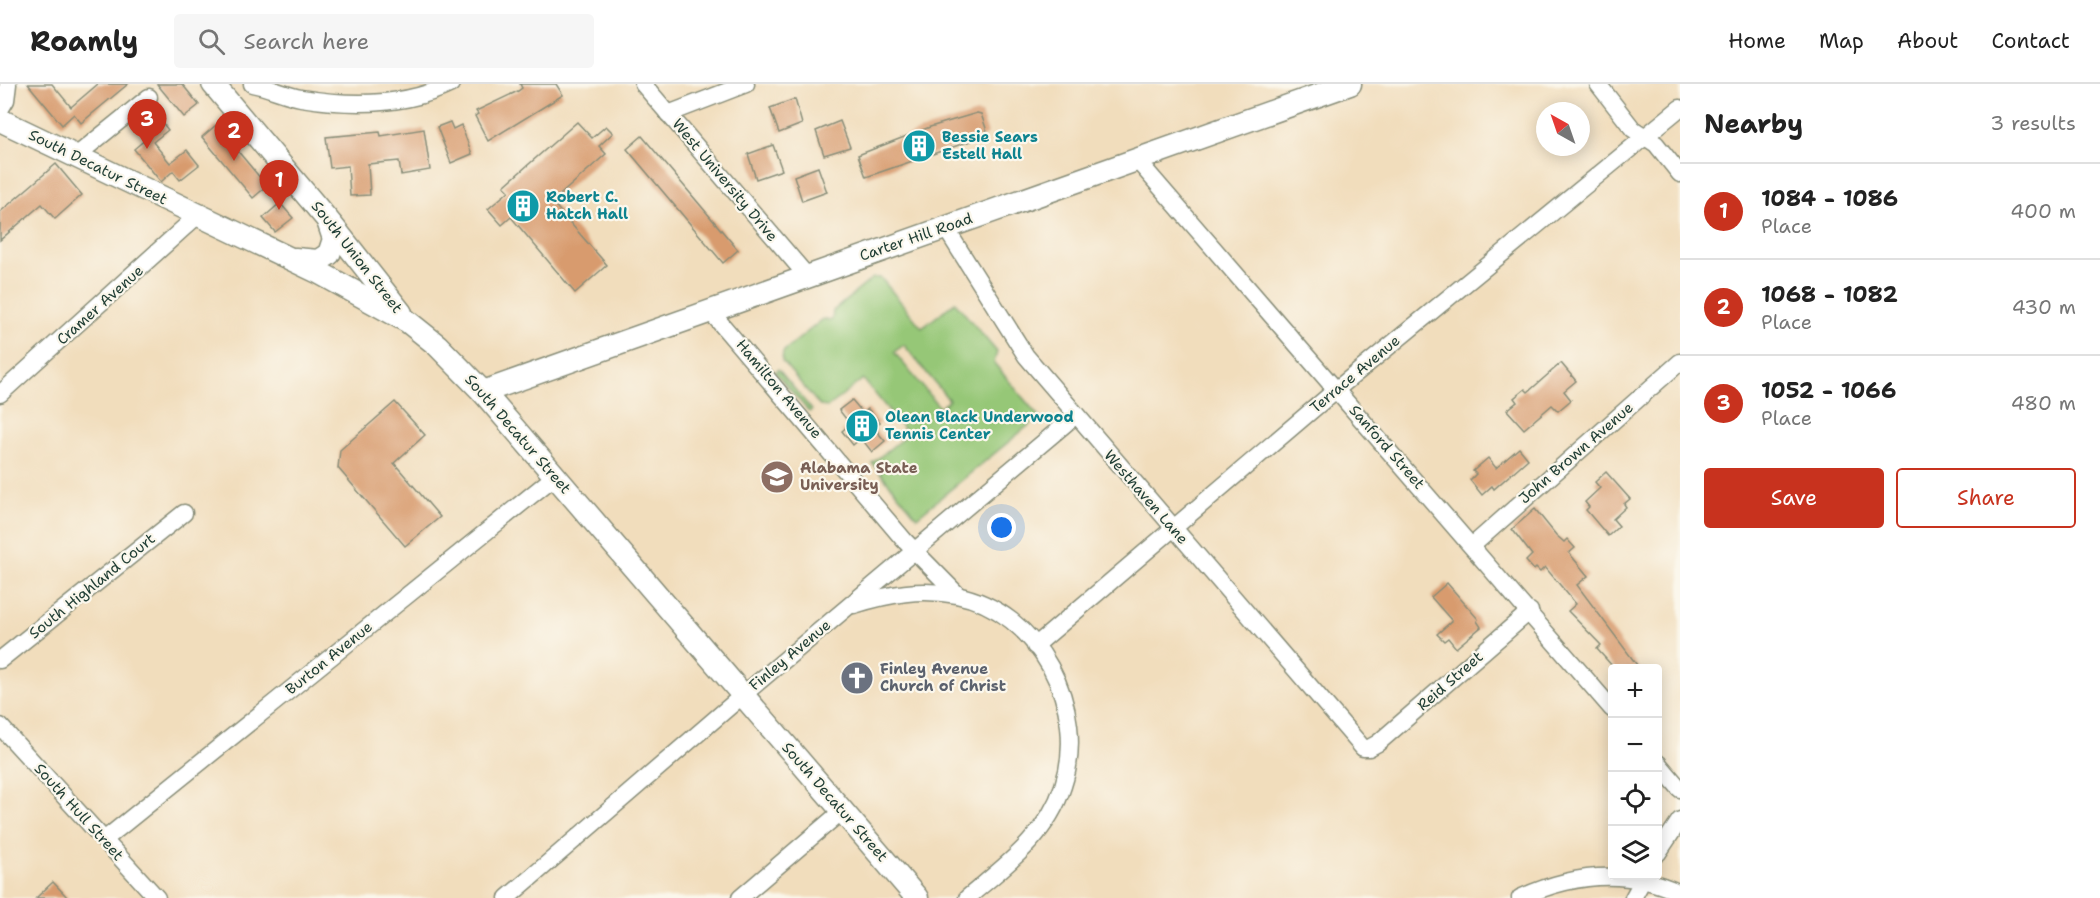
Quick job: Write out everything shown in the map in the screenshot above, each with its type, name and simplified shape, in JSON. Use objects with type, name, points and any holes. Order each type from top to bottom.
[{"type":"main road","name":"South Union Street","points":[[213,84],[327,219],[407,321]]},
{"type":"main road","name":"Carter Hill Road","points":[[483,392],[1350,84]]},
{"type":"main road","name":"South Decatur Street","points":[[0,120],[288,258],[407,321],[437,345],[483,392],[917,898]]},
{"type":"main road","points":[[288,258],[318,261],[329,254],[334,239],[327,219]]},
{"type":"street","points":[[0,110],[6,100],[8,84]]},
{"type":"street","points":[[252,84],[301,98],[361,103],[412,98],[451,84]]},
{"type":"street","name":"West University Drive","points":[[643,84],[807,276]]},
{"type":"street","points":[[668,114],[746,84]]},
{"type":"street","points":[[1598,84],[1633,129],[1656,144],[1680,174]]},
{"type":"street","points":[[76,156],[150,97]]},
{"type":"street","name":"Terrace Avenue","points":[[1035,646],[1337,388],[1680,108]]},
{"type":"street","name":"Sanford Street","points":[[1137,160],[1473,545],[1608,704]]},
{"type":"street","name":"Cramer Avenue","points":[[0,394],[198,215]]},
{"type":"street","name":"Westhaven Lane","points":[[945,227],[1026,356],[1358,743],[1369,748]]},
{"type":"street","name":"Hamilton Avenue","points":[[711,312],[915,550],[958,595]]},
{"type":"street","name":"John Brown Avenue","points":[[1473,545],[1680,362]]},
{"type":"street","name":"Finley Avenue","points":[[507,898],[743,695],[1076,415]]},
{"type":"street","name":"Burton Avenue","points":[[104,840],[554,477]]},
{"type":"street","name":"South Highland Court","points":[[0,660],[184,513]]},
{"type":"street","points":[[848,607],[890,594],[915,591],[958,595],[979,602],[1022,629],[1057,678],[1067,709],[1070,750],[1063,787],[1049,818],[1033,840],[967,898]]},
{"type":"street","name":"Reid Street","points":[[1369,748],[1530,611]]},
{"type":"street","name":"South Hull Street","points":[[0,726],[157,898]]},
{"type":"street","points":[[1662,768],[1680,789]]},
{"type":"street","points":[[740,898],[842,811]]},
{"type":"street","points":[[1662,847],[1680,820]]},
{"type":"street","points":[[1520,898],[1554,884],[1584,877],[1608,876]]},
{"type":"street","points":[[1634,898],[1643,880]]},
{"type":"street","points":[[1649,880],[1680,893]]},
{"type":"green space","points":[[873,278],[881,278],[922,328],[955,302],[997,352],[994,363],[1039,417],[917,517],[872,463],[908,434],[863,379],[828,407],[820,406],[782,361],[783,352],[823,319],[832,320],[833,311]],"holes":[[[904,345],[949,400],[940,408],[894,352]]]},
{"type":"green space","points":[[778,369],[812,410],[809,412],[775,372]]},
{"type":"building","points":[[28,84],[52,84],[71,107],[98,84],[128,84],[81,123],[74,114],[62,125]]},
{"type":"building","points":[[157,84],[182,84],[199,105],[184,117]]},
{"type":"building","points":[[520,84],[556,84],[563,95],[488,141],[475,116],[478,114],[476,111],[518,91],[522,88]]},
{"type":"building","points":[[795,99],[802,124],[779,133],[770,108]]},
{"type":"building","name":"Bessie Sears Estell Hall","points":[[977,113],[981,114],[988,134],[985,136],[866,177],[858,155],[930,127]]},
{"type":"building","points":[[157,116],[168,130],[153,142],[170,163],[187,150],[199,165],[180,180],[173,171],[161,182],[134,149],[147,138],[140,130]]},
{"type":"building","points":[[840,121],[850,147],[824,155],[816,131]]},
{"type":"building","points":[[450,122],[453,129],[461,125],[472,154],[451,163],[437,127]]},
{"type":"building","name":"Robert C. Hatch Hall","points":[[577,122],[592,138],[606,126],[613,133],[599,146],[606,154],[552,202],[607,265],[575,293],[511,217],[502,225],[488,209],[509,191],[504,186]]},
{"type":"building","points":[[216,125],[267,186],[253,198],[202,137]]},
{"type":"building","points":[[424,129],[430,170],[401,175],[399,161],[368,164],[370,195],[350,196],[348,166],[330,168],[326,137],[380,132],[381,136]]},
{"type":"building","points":[[642,136],[738,250],[723,263],[627,149]]},
{"type":"building","points":[[773,145],[782,170],[756,179],[748,154]]},
{"type":"building","points":[[56,164],[82,195],[55,219],[42,204],[0,240],[0,212]]},
{"type":"building","points":[[818,167],[827,192],[802,201],[794,176]]},
{"type":"building","points":[[280,203],[293,218],[275,232],[263,218]]},
{"type":"building","points":[[1561,363],[1576,381],[1564,391],[1571,400],[1558,411],[1552,405],[1524,429],[1507,410],[1517,402],[1514,398],[1525,389],[1528,392]]},
{"type":"building","name":"Olean Black Underwood Tennis Center","points":[[852,400],[863,413],[868,409],[880,423],[874,428],[885,441],[872,452],[861,438],[853,445],[842,431],[850,424],[839,410]]},
{"type":"building","points":[[395,402],[425,435],[394,463],[440,517],[405,546],[338,468],[340,450]]},
{"type":"building","points":[[1519,448],[1528,459],[1494,489],[1492,486],[1482,495],[1470,480],[1476,474],[1473,471],[1488,458],[1496,468]]},
{"type":"building","points":[[1606,472],[1630,499],[1624,504],[1626,507],[1613,519],[1619,526],[1608,536],[1586,510],[1589,507],[1585,502],[1600,488],[1595,482]]},
{"type":"building","points":[[1535,509],[1556,535],[1564,542],[1567,539],[1575,548],[1569,553],[1588,576],[1577,585],[1636,664],[1610,664],[1597,649],[1601,645],[1568,611],[1576,604],[1545,567],[1540,572],[1536,568],[1534,570],[1526,561],[1532,555],[1512,529]]},
{"type":"building","points":[[1447,583],[1478,619],[1481,627],[1456,648],[1448,638],[1444,641],[1437,634],[1452,621],[1431,597]]},
{"type":"building","points":[[53,882],[68,898],[36,898]]},
{"type":"place","name":"Bessie Sears Estell Hall","points":[[919,146]]},
{"type":"place","name":"1052 - 1066","points":[[147,149]]},
{"type":"place","name":"1068 - 1082","points":[[234,161]]},
{"type":"place","name":"Robert C. Hatch Hall","points":[[523,206]]},
{"type":"place","name":"1084 - 1086","points":[[279,210]]},
{"type":"place","name":"Olean Black Underwood Tennis Center","points":[[862,426]]},
{"type":"place","name":"Alabama State University","points":[[777,477]]},
{"type":"place","name":"Finley Avenue Church of Christ","points":[[857,678]]}]
